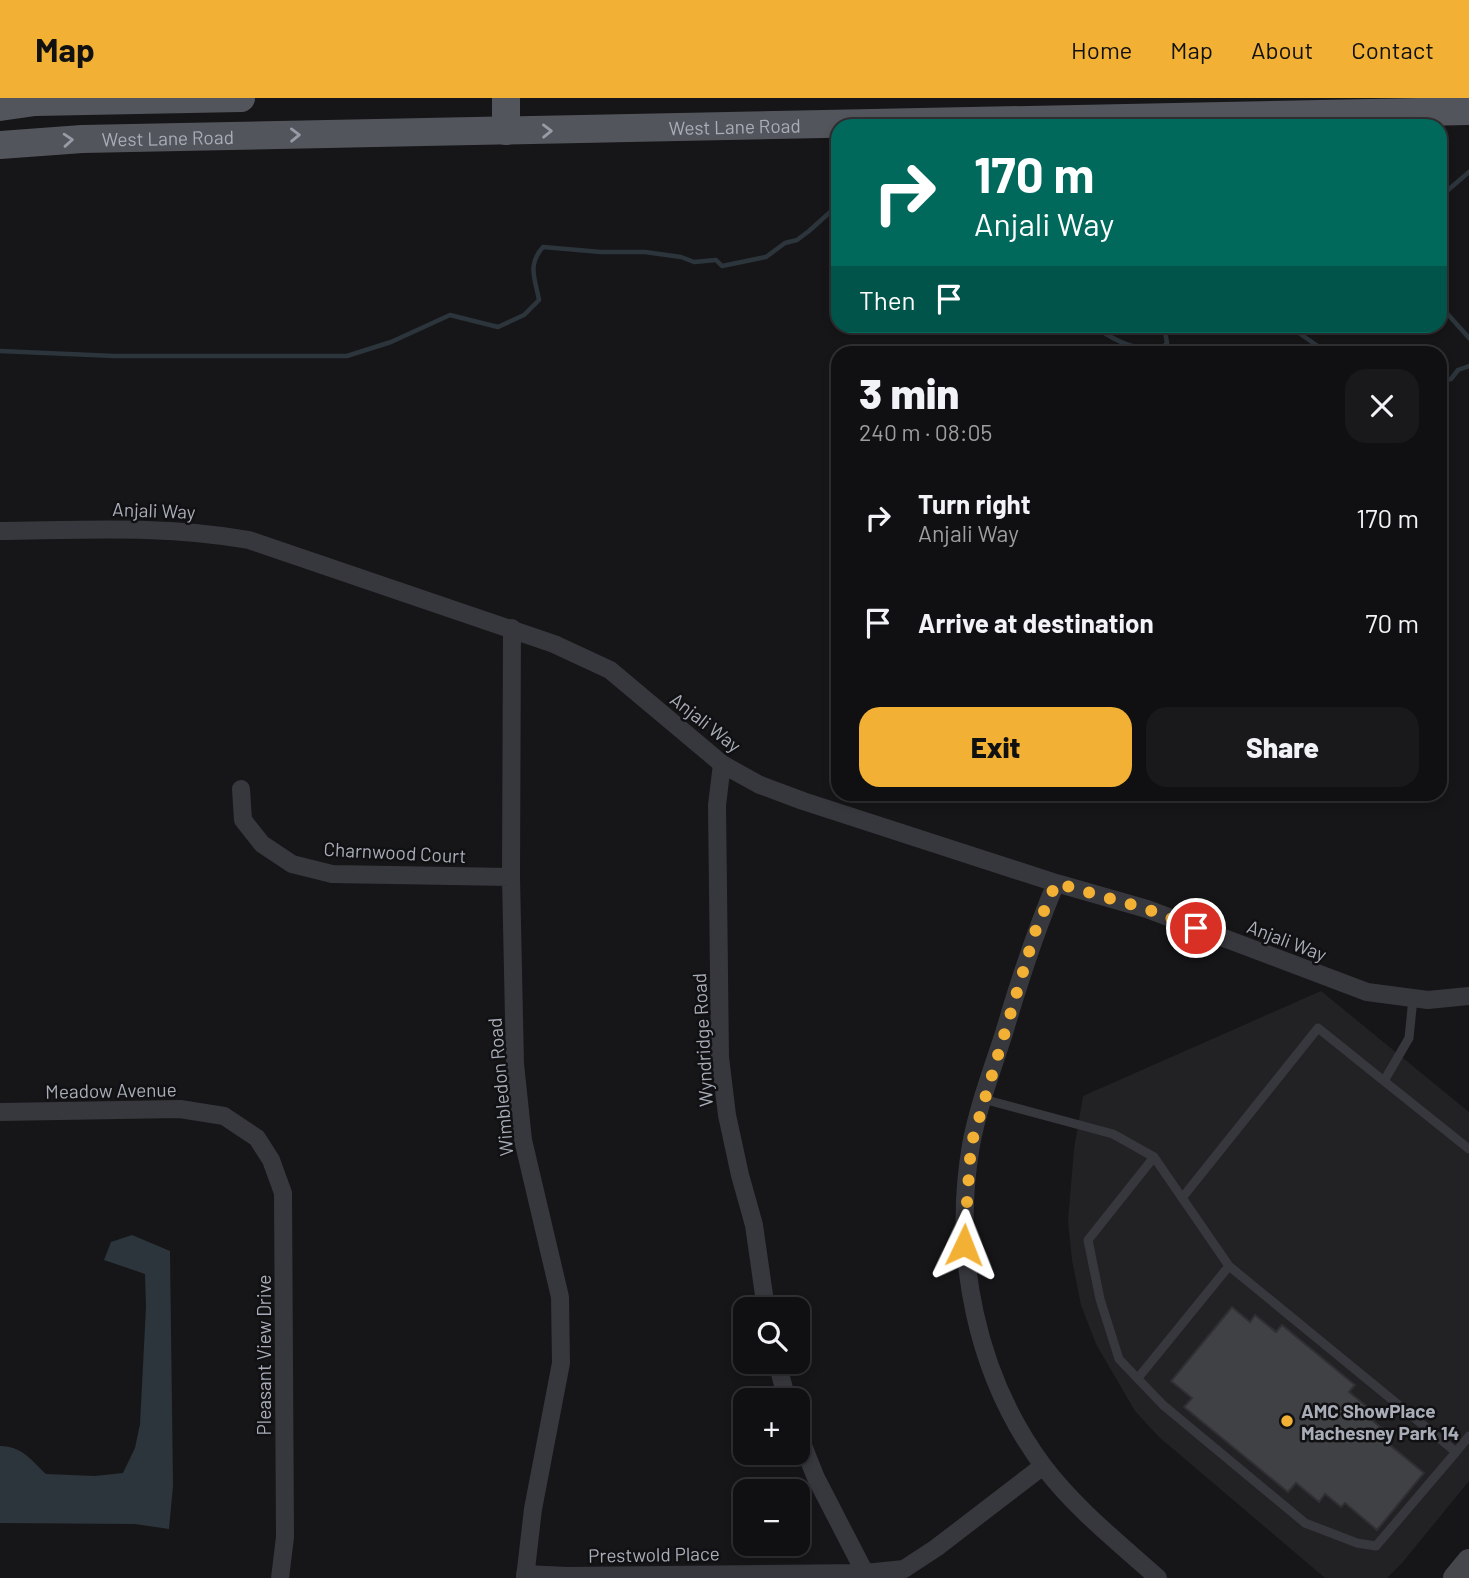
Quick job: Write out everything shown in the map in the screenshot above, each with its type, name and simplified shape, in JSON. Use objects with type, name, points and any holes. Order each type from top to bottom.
[{"type":"main road","name":"West Lane Road","points":[[0,107],[35,102],[241,98]]},
{"type":"main road","points":[[506,98],[506,131]]},
{"type":"main road","name":"West Lane Road","points":[[866,119],[1227,107],[1469,111]]},
{"type":"main road","name":"West Lane Road","points":[[0,145],[82,139],[506,131],[831,120]]},
{"type":"main road","points":[[1455,1578],[1469,1561]]},
{"type":"street","name":"Anjali Way","points":[[0,531],[150,528],[249,540],[512,628],[610,670],[722,764],[760,785],[803,802],[1056,883],[1147,909],[1367,992],[1428,1000],[1469,996]]},
{"type":"street","name":"Wimbledon Road","points":[[512,628],[511,877],[515,1064],[523,1140],[560,1297],[561,1363],[533,1509],[525,1576]]},
{"type":"street","name":"Wyndridge Road","points":[[722,764],[717,805],[720,1057],[727,1115],[754,1225],[764,1297]]},
{"type":"street","name":"Charnwood Court","points":[[241,789],[243,820],[262,844],[292,864],[332,874],[511,877]]},
{"type":"street","points":[[1056,883],[1035,932],[971,1145],[964,1245],[970,1288],[978,1331],[1016,1423],[1044,1466],[1069,1497],[1158,1578]]},
{"type":"street","name":"Meadow Avenue","points":[[0,1112],[180,1109],[224,1116],[257,1138]]},
{"type":"street","name":"Pleasant View Drive","points":[[257,1138],[271,1160],[283,1193],[285,1537],[280,1578]]},
{"type":"street","points":[[810,1463],[865,1573]]},
{"type":"street","name":"Prestwold Place","points":[[525,1576],[865,1573],[904,1569],[1044,1466]]},
{"type":"lane","points":[[1384,1081],[1409,1038],[1413,998]]},
{"type":"lane","points":[[1182,1198],[1318,1028],[1469,1149]]},
{"type":"lane","points":[[983,1099],[1113,1134],[1154,1157],[1229,1266],[1456,1452]]},
{"type":"lane","points":[[1154,1157],[1088,1240],[1100,1299],[1119,1359],[1163,1405],[1305,1523],[1357,1543],[1376,1546],[1469,1436]]},
{"type":"lane","points":[[1138,1378],[1229,1266]]},
{"type":"shaded area","points":[[1321,991],[1469,1112],[1469,1481],[1387,1578],[1325,1578],[1159,1437],[1135,1411],[1096,1344],[1081,1305],[1072,1260],[1068,1221],[1074,1149],[1083,1096]]},
{"type":"shaded area","points":[[132,1235],[170,1251],[173,1486],[169,1529],[135,1524],[0,1523],[0,1446],[20,1451],[46,1474],[95,1476],[123,1473],[135,1448],[140,1424],[145,1274],[104,1260],[111,1242]]},
{"type":"building","name":"AMC ShowPlace Machesney Park 14","points":[[1232,1307],[1250,1322],[1255,1315],[1276,1332],[1282,1325],[1355,1385],[1349,1392],[1366,1406],[1362,1412],[1384,1430],[1379,1436],[1424,1473],[1377,1530],[1345,1503],[1341,1507],[1325,1494],[1319,1502],[1296,1483],[1288,1492],[1184,1407],[1192,1398],[1171,1381]]},
{"type":"waterway","points":[[1447,191],[1469,172]]},
{"type":"waterway","points":[[0,351],[114,356],[347,356],[391,342],[450,315],[498,327],[524,315],[539,300],[534,266],[543,247],[601,252],[645,252],[681,257],[694,262],[716,260],[722,266],[766,257],[785,243],[797,240],[831,211]]},
{"type":"waterway","points":[[1447,313],[1469,338]]},
{"type":"waterway","points":[[1105,333],[1135,346]]},
{"type":"waterway","points":[[1164,346],[1167,343],[1165,333]]},
{"type":"waterway","points":[[1299,333],[1318,346]]},
{"type":"waterway","points":[[1447,379],[1451,379],[1458,370],[1469,366]]},
{"type":"place","name":"AMC ShowPlace Machesney Park 14","points":[[1287,1421]]},
{"type":"route","points":[[964,1245],[971,1145],[1035,932],[1056,883],[1147,909],[1196,928]]}]
